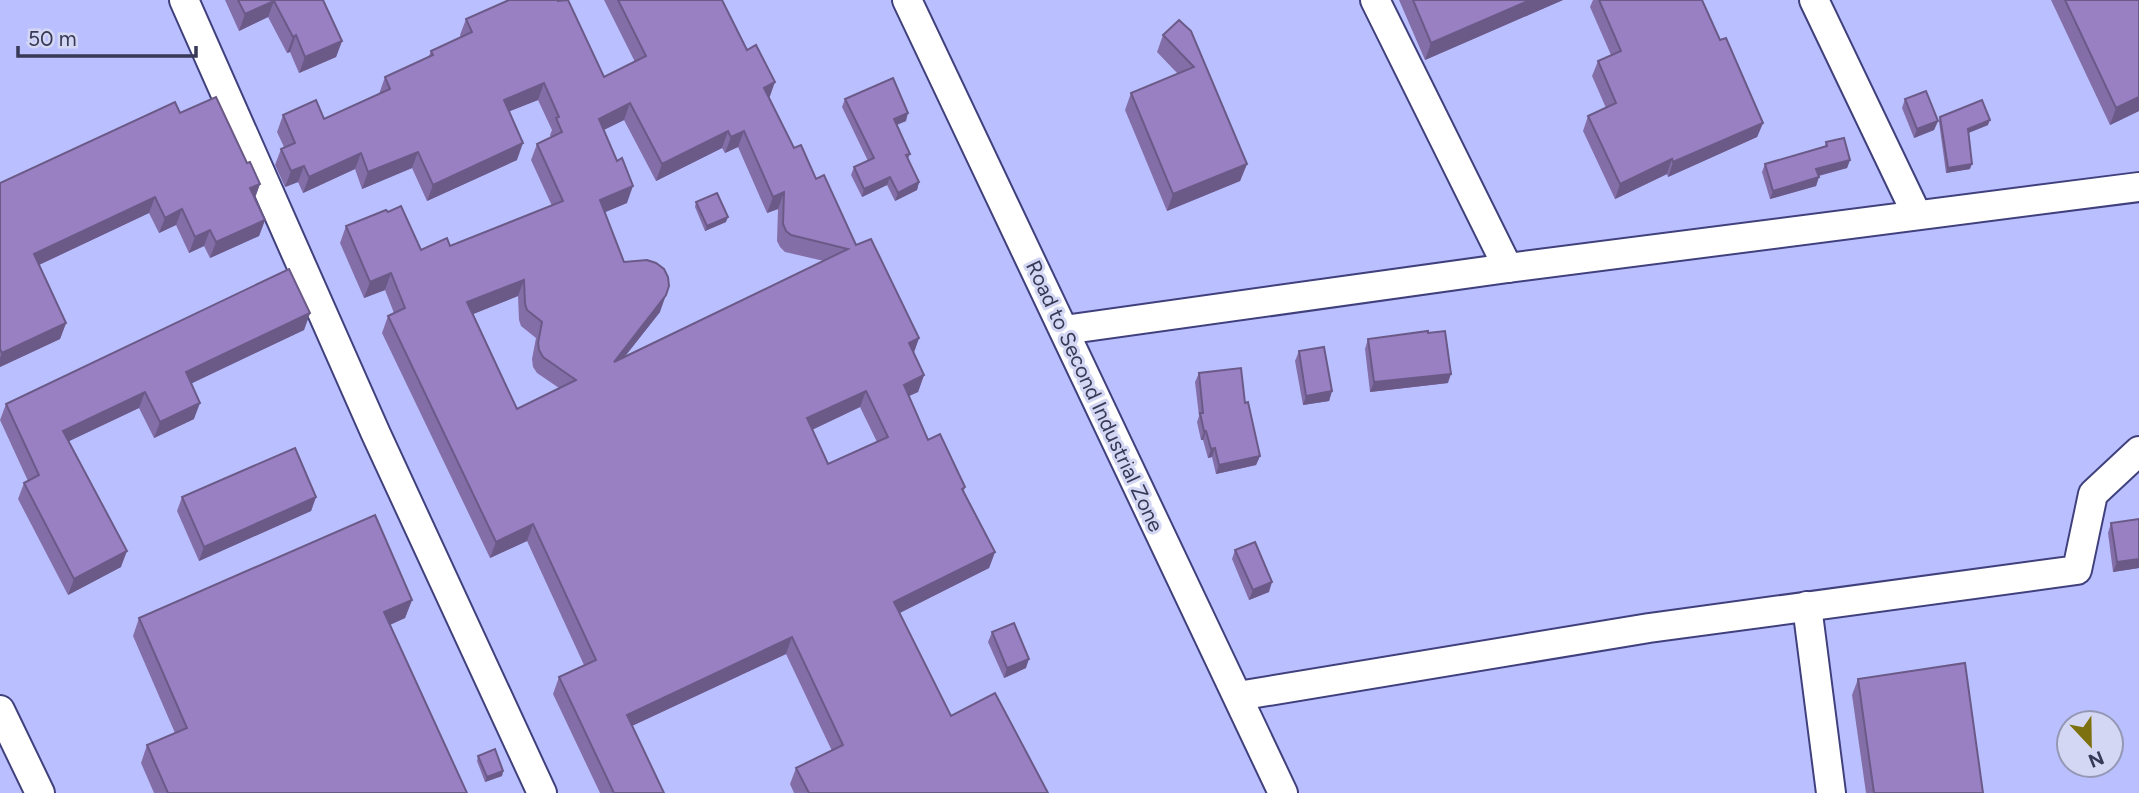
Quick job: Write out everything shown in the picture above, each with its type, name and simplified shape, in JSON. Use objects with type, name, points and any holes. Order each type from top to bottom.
[{"type":"street","points":[[184,0],[376,434],[542,793]]},
{"type":"street","name":"Road to Second Industrial Zone","points":[[906,0],[1283,793]]},
{"type":"street","points":[[1374,0],[1508,268]]},
{"type":"street","points":[[1814,0],[1917,215]]},
{"type":"street","points":[[1063,330],[1508,268],[2139,187]]},
{"type":"street","points":[[1238,696],[1649,628],[2077,570],[2093,494],[2139,451]]},
{"type":"street","points":[[1807,606],[1831,793]]},
{"type":"street","points":[[0,710],[40,793]]},
{"type":"shaded area","points":[[0,0],[2139,0],[2139,793],[0,793]]},
{"type":"building","points":[[238,0],[323,0],[342,41],[305,57],[296,35],[293,37],[274,1],[245,14]]},
{"type":"building","points":[[509,0],[568,0],[604,77],[646,56],[618,0],[722,0],[747,50],[756,45],[775,82],[764,88],[794,148],[801,145],[816,179],[824,175],[856,245],[871,239],[919,338],[909,343],[924,375],[904,385],[928,440],[940,434],[965,487],[962,489],[995,552],[894,602],[951,716],[995,693],[1048,793],[809,793],[796,768],[843,745],[792,637],[627,715],[664,793],[614,793],[559,677],[596,660],[533,524],[496,542],[388,316],[405,308],[391,273],[370,282],[346,226],[401,206],[421,250],[447,238],[450,246],[563,201],[537,144],[562,132],[556,118],[559,117],[544,83],[504,100],[523,143],[433,185],[418,152],[368,172],[361,153],[309,177],[304,166],[291,171],[281,149],[295,143],[283,115],[316,100],[324,119],[390,89],[385,77],[433,55],[431,51],[472,32],[466,19]],"holes":[[[630,103],[662,164],[728,131],[731,137],[744,131],[773,197],[784,192],[783,224],[786,231],[791,235],[848,249],[614,362],[666,295],[669,286],[664,269],[656,263],[647,260],[624,262],[600,200],[633,186],[622,158],[617,161],[599,119]],[[524,280],[527,310],[542,322],[539,350],[543,357],[576,380],[517,409],[467,302]],[[866,391],[888,437],[828,464],[807,418]]]},
{"type":"building","points":[[1413,0],[1530,0],[1431,43]]},
{"type":"building","points":[[1599,0],[1702,0],[1720,40],[1726,38],[1763,123],[1673,162],[1672,159],[1620,184],[1588,116],[1616,103],[1598,61],[1621,51]]},
{"type":"building","points":[[2065,0],[2139,0],[2139,97],[2116,108]]},
{"type":"building","points":[[1179,20],[1191,31],[1247,164],[1173,194],[1131,93],[1194,67],[1163,35]]},
{"type":"building","points":[[893,78],[908,113],[894,119],[910,154],[906,155],[919,182],[898,193],[890,177],[864,189],[854,167],[874,158],[845,99]]},
{"type":"building","points":[[1926,91],[1938,121],[1917,129],[1905,99]]},
{"type":"building","points":[[216,97],[247,163],[250,162],[260,184],[250,188],[265,220],[216,242],[210,230],[195,237],[182,209],[165,218],[155,197],[34,254],[66,323],[2,353],[0,183],[175,102],[180,113]]},
{"type":"building","points":[[1982,100],[1990,120],[1968,129],[1972,164],[1948,168],[1940,117]]},
{"type":"building","points":[[1844,138],[1850,160],[1816,169],[1819,177],[1773,191],[1765,164],[1827,146],[1826,142]]},
{"type":"building","points":[[717,193],[728,217],[707,226],[696,202]]},
{"type":"building","points":[[289,269],[310,313],[186,372],[200,403],[160,422],[145,392],[63,431],[127,551],[74,579],[24,483],[39,475],[6,404]]},
{"type":"building","points":[[1445,331],[1451,374],[1374,382],[1368,339]]},
{"type":"building","points":[[1324,347],[1332,391],[1306,396],[1299,351]]},
{"type":"building","points":[[1241,368],[1245,403],[1248,402],[1260,456],[1219,465],[1215,448],[1211,449],[1204,431],[1200,413],[1203,413],[1199,373]]},
{"type":"building","points":[[295,448],[316,497],[204,547],[182,497]]},
{"type":"building","points":[[375,515],[412,600],[384,612],[467,793],[168,793],[147,745],[187,728],[139,618]]},
{"type":"building","points":[[2139,519],[2139,559],[2117,562],[2111,523]]},
{"type":"building","points":[[1255,542],[1272,582],[1253,590],[1235,550]]},
{"type":"building","points":[[1014,623],[1029,659],[1007,668],[992,632]]},
{"type":"building","points":[[1965,663],[1983,793],[1874,793],[1858,679]]},
{"type":"building","points":[[495,749],[503,771],[487,777],[478,756]]}]
